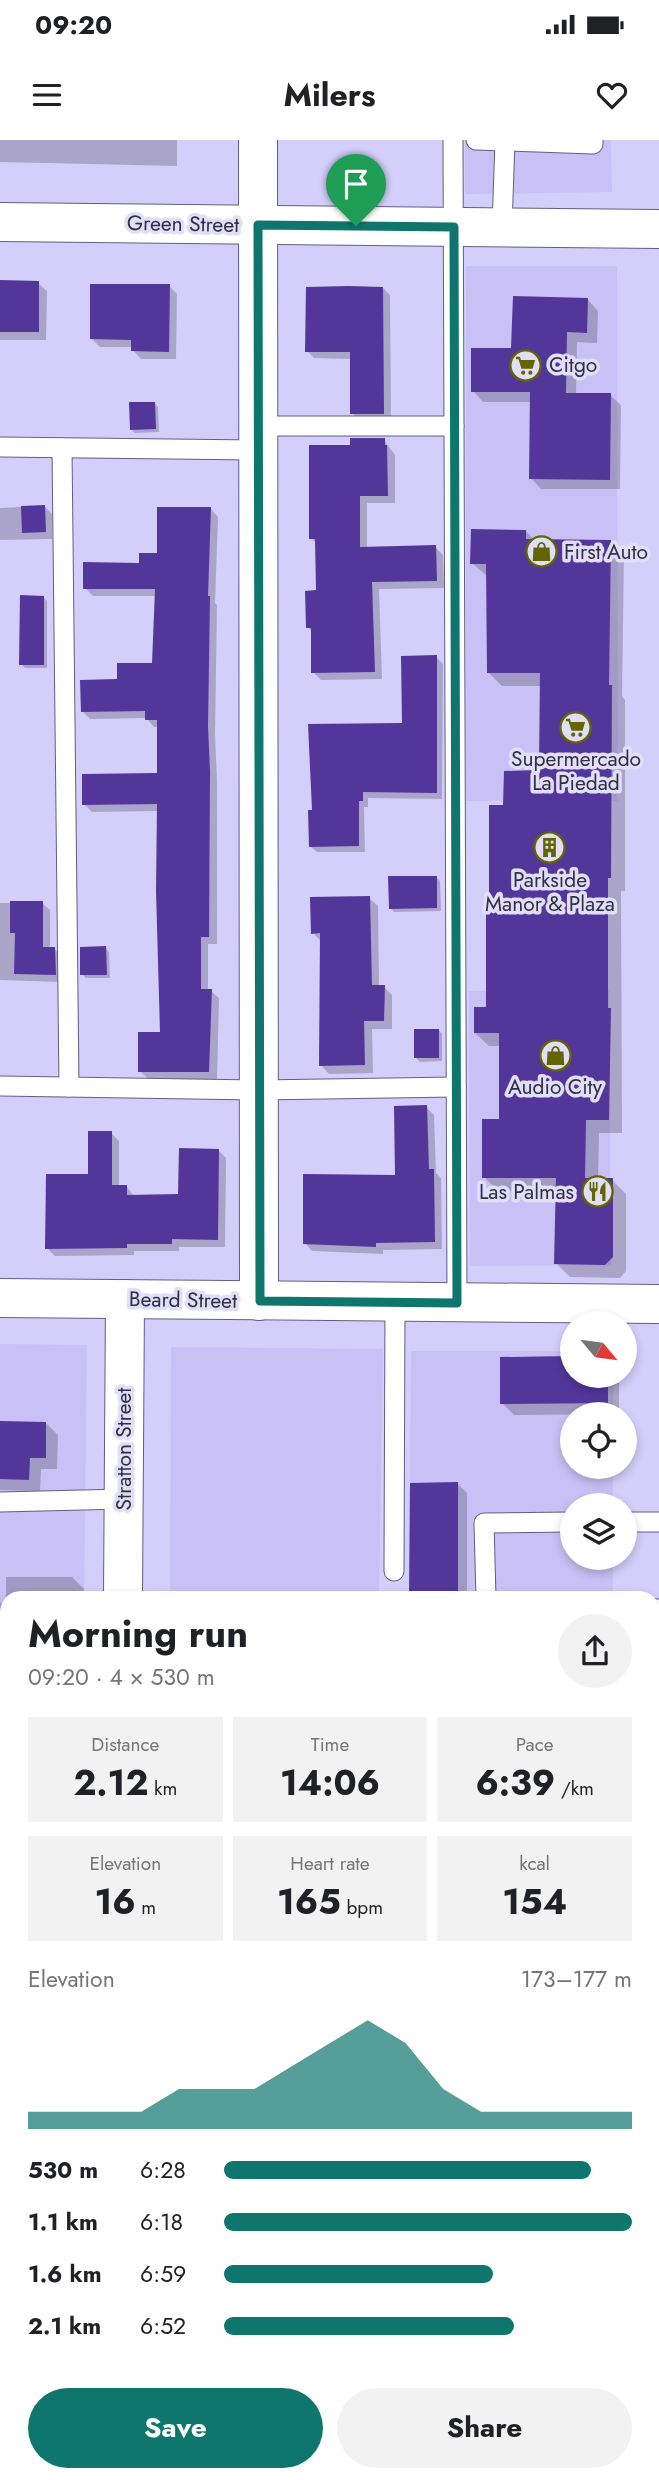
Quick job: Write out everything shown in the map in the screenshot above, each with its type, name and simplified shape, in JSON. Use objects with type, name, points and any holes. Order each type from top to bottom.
[{"type":"street","points":[[258,140],[260,1301]]},
{"type":"street","name":"Green Street","points":[[0,222],[659,229]]},
{"type":"street","name":"Beard Street","points":[[0,1298],[659,1304]]},
{"type":"street","name":"Stratton Street","points":[[124,1591],[125,1299]]},
{"type":"lane","points":[[453,140],[457,1303]]},
{"type":"lane","points":[[476,140],[593,144],[593,140]]},
{"type":"lane","points":[[502,227],[505,141]]},
{"type":"lane","points":[[0,447],[62,448],[454,426]]},
{"type":"lane","points":[[62,448],[69,1087]]},
{"type":"lane","points":[[0,1086],[259,1090],[456,1087]]},
{"type":"lane","points":[[394,1571],[395,1303]]},
{"type":"lane","points":[[0,1502],[124,1499]]},
{"type":"lane","points":[[486,1591],[484,1523],[560,1522]]},
{"type":"lane","points":[[637,1522],[659,1522]]},
{"type":"shaded area","points":[[465,140],[611,140],[612,192],[465,194]]},
{"type":"shaded area","points":[[466,266],[617,266],[618,801],[466,801]]},
{"type":"shaded area","points":[[609,990],[611,1265],[470,1266],[469,991]]},
{"type":"shaded area","points":[[0,1344],[87,1345],[84,1591],[0,1591]]},
{"type":"shaded area","points":[[171,1347],[383,1349],[379,1591],[170,1591]]},
{"type":"shaded area","points":[[411,1351],[560,1351],[560,1388],[614,1388],[613,1402],[560,1402],[560,1479],[613,1479],[613,1493],[560,1493],[560,1570],[613,1570],[613,1591],[409,1591]]},
{"type":"building","points":[[0,280],[39,281],[39,332],[0,332]]},
{"type":"building","points":[[90,284],[170,284],[169,352],[131,351],[131,340],[90,339]]},
{"type":"building","points":[[306,287],[383,287],[384,414],[350,414],[350,352],[305,352]]},
{"type":"building","points":[[513,296],[588,298],[587,333],[567,332],[566,393],[611,393],[610,480],[529,479],[530,392],[471,392],[471,348],[511,348]]},
{"type":"building","points":[[129,402],[155,402],[156,429],[130,430]]},
{"type":"building","points":[[350,438],[385,438],[387,445],[388,496],[360,496],[360,547],[436,545],[437,581],[372,582],[375,672],[311,673],[311,628],[306,628],[305,591],[316,590],[315,539],[309,539],[309,445],[350,445]]},
{"type":"building","points":[[45,505],[46,532],[22,533],[21,506]]},
{"type":"building","points":[[157,507],[211,507],[208,596],[209,937],[201,937],[201,989],[212,989],[209,1072],[138,1072],[138,1032],[160,1032],[156,891],[157,804],[82,805],[82,774],[157,773],[157,720],[145,720],[145,711],[81,712],[80,680],[117,679],[117,663],[152,663],[155,589],[83,589],[83,562],[139,563],[139,553],[157,553]]},
{"type":"building","points":[[471,529],[526,530],[526,539],[611,540],[609,1120],[586,1120],[585,1178],[613,1178],[613,1257],[605,1265],[554,1264],[556,1178],[482,1178],[482,1119],[499,1119],[499,1033],[474,1033],[474,1007],[486,1007],[489,805],[503,805],[504,771],[539,770],[540,673],[487,673],[486,564],[470,564]]},
{"type":"building","points":[[20,595],[44,596],[44,665],[19,665]]},
{"type":"building","points":[[437,655],[437,793],[363,792],[363,801],[359,801],[359,846],[309,847],[308,810],[312,810],[308,724],[402,723],[401,656]]},
{"type":"building","points":[[388,876],[437,876],[437,908],[389,909]]},
{"type":"building","points":[[370,896],[372,985],[385,985],[384,1021],[364,1021],[365,1065],[319,1066],[320,933],[311,934],[310,897]]},
{"type":"building","points":[[10,901],[43,901],[43,947],[55,947],[56,975],[14,974],[15,933],[10,933]]},
{"type":"building","points":[[106,946],[107,975],[80,975],[80,947]]},
{"type":"building","points":[[414,1029],[439,1029],[439,1058],[414,1058]]},
{"type":"building","points":[[427,1105],[429,1169],[434,1169],[435,1242],[376,1243],[376,1247],[303,1244],[303,1174],[395,1175],[394,1106]]},
{"type":"building","points":[[88,1131],[112,1131],[112,1185],[127,1185],[127,1195],[178,1194],[179,1148],[219,1149],[218,1240],[172,1239],[172,1244],[127,1244],[127,1248],[45,1249],[46,1174],[88,1174]]},
{"type":"building","points":[[560,1356],[560,1388],[608,1388],[608,1402],[500,1404],[500,1357]]},
{"type":"building","points":[[0,1421],[46,1422],[46,1458],[30,1458],[29,1480],[0,1479]]},
{"type":"building","points":[[458,1482],[458,1591],[409,1591],[410,1483]]},
{"type":"place","name":"Citgo","points":[[526,365]]},
{"type":"place","name":"First Auto","points":[[541,552]]},
{"type":"place","name":"Supermercado La Piedad","points":[[576,727]]},
{"type":"place","name":"Parkside Manor & Plaza","points":[[550,848]]},
{"type":"place","name":"Audio City","points":[[555,1055]]},
{"type":"place","name":"Las Palmas","points":[[597,1192]]},
{"type":"route","points":[[258,225],[356,226],[454,227],[457,1303],[260,1301],[258,225]]}]
